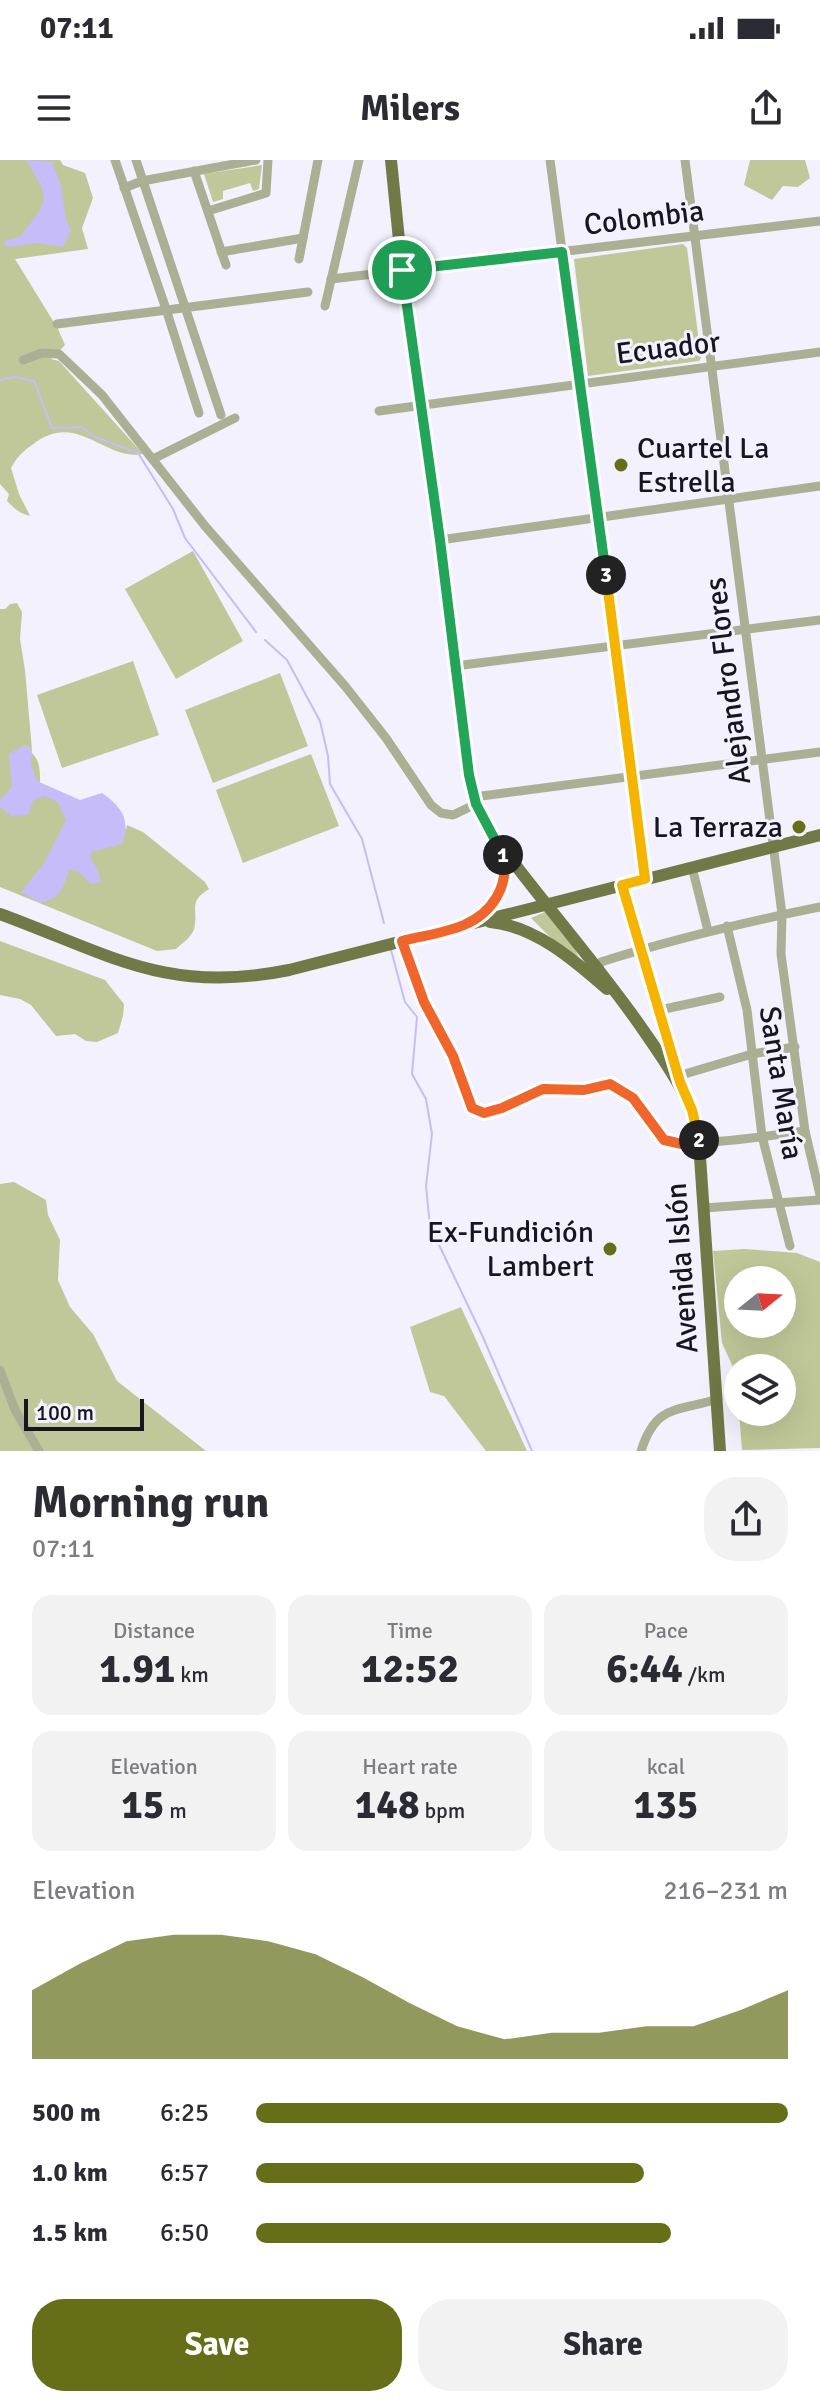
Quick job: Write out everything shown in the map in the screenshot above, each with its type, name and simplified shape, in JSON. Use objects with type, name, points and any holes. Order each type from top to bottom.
[{"type":"main road","name":"Avenida Islón","points":[[391,160],[402,270],[469,775],[476,802],[498,842],[552,902]]},
{"type":"main road","name":"Avenida Islón","points":[[476,802],[600,966],[679,1079],[692,1110],[699,1142],[720,1451]]},
{"type":"main road","points":[[0,914],[120,962],[172,975],[206,978],[272,973],[820,835]]},
{"type":"main road","points":[[467,924],[492,904],[503,886],[506,868],[498,842]]},
{"type":"main road","points":[[467,924],[501,923],[534,934],[626,1006]]},
{"type":"street","points":[[115,160],[199,413]]},
{"type":"street","points":[[136,160],[221,415]]},
{"type":"street","points":[[124,188],[142,181],[256,160]]},
{"type":"street","points":[[208,211],[266,193],[268,160]]},
{"type":"street","points":[[299,259],[318,160]]},
{"type":"street","points":[[325,306],[359,160]]},
{"type":"street","points":[[550,160],[645,879]]},
{"type":"street","name":"Alejandro Flores","points":[[685,160],[782,914],[781,954],[805,1131],[820,1197]]},
{"type":"street","points":[[194,171],[226,265]]},
{"type":"street","name":"Colombia","points":[[331,279],[820,221]]},
{"type":"street","points":[[221,252],[303,238]]},
{"type":"street","points":[[57,324],[308,292]]},
{"type":"street","name":"Ecuador","points":[[379,411],[820,352]]},
{"type":"street","points":[[23,360],[42,353],[59,354],[102,395],[205,526],[345,686],[386,738],[431,805],[441,813],[453,815],[476,802],[631,777],[820,752]]},
{"type":"street","points":[[191,387],[210,381]]},
{"type":"street","points":[[153,459],[235,418]]},
{"type":"street","points":[[440,540],[820,486]]},
{"type":"street","points":[[455,666],[820,620]]},
{"type":"street","points":[[692,867],[708,931]]},
{"type":"street","points":[[622,885],[679,1079],[752,1054],[795,1047]]},
{"type":"street","points":[[600,966],[642,949],[708,931],[820,907]]},
{"type":"street","name":"Santa María","points":[[727,926],[747,1010],[762,1136],[790,1246]]},
{"type":"street","points":[[402,941],[431,1020],[453,1056],[475,1111],[484,1113],[502,1108],[543,1089],[584,1090],[610,1084],[633,1098],[664,1140],[676,1144],[805,1131]]},
{"type":"street","points":[[660,1010],[720,997]]},
{"type":"street","points":[[704,1208],[820,1197]]},
{"type":"street","points":[[0,1370],[15,1410],[39,1451]]},
{"type":"street","points":[[641,1451],[649,1428],[660,1416],[718,1399]]},
{"type":"green space","points":[[0,160],[60,160],[63,165],[85,173],[93,198],[82,228],[88,249],[15,259],[65,345],[51,359],[59,361],[143,454],[115,450],[76,434],[63,432],[48,435],[23,452],[11,468],[30,516],[7,501],[9,494],[0,484]]},
{"type":"green space","points":[[750,160],[805,160],[810,178],[798,187],[783,186],[772,200],[744,185]]},
{"type":"green space","points":[[262,165],[259,189],[253,191],[250,183],[223,191],[223,199],[213,202],[204,174]]},
{"type":"green space","points":[[683,244],[687,248],[699,361],[588,376],[574,259]]},
{"type":"green space","points":[[193,551],[243,641],[176,679],[125,589]]},
{"type":"green space","points":[[17,603],[22,612],[20,639],[32,750],[25,745],[22,747],[36,759],[40,769],[40,789],[126,829],[127,825],[143,832],[205,882],[209,889],[196,902],[194,929],[176,949],[157,951],[0,887],[0,609]]},
{"type":"green space","points":[[133,661],[159,735],[62,768],[37,695]]},
{"type":"green space","points":[[280,673],[308,746],[213,783],[185,710]]},
{"type":"green space","points":[[311,754],[339,826],[243,863],[216,790]]},
{"type":"green space","points":[[545,912],[571,942],[580,963],[531,918]]},
{"type":"green space","points":[[0,941],[105,980],[124,1004],[118,1033],[97,1042],[86,1041],[75,1034],[56,1036],[31,1005],[0,995]]},
{"type":"green space","points":[[14,1182],[46,1200],[48,1215],[60,1240],[58,1280],[70,1307],[93,1334],[117,1381],[206,1451],[0,1451],[0,1184]]},
{"type":"green space","points":[[744,1249],[797,1253],[820,1262],[820,1448],[742,1450],[740,1426],[796,1426],[796,1354],[727,1354],[722,1343],[713,1251]]},
{"type":"green space","points":[[461,1307],[527,1451],[486,1451],[444,1396],[430,1392],[410,1327]]},
{"type":"shaded area","points":[[26,160],[53,162],[71,230],[63,247],[38,243],[7,247],[3,241],[20,237],[44,200],[40,184]]},
{"type":"shaded area","points":[[25,745],[32,750],[31,764],[37,781],[80,800],[102,793],[115,804],[125,821],[122,844],[91,852],[90,857],[101,882],[91,884],[78,871],[69,870],[60,892],[40,903],[21,892],[45,862],[66,820],[58,802],[44,796],[33,801],[28,815],[11,816],[0,807],[0,800],[12,787],[9,754]]},
{"type":"waterway","points":[[0,380],[14,377],[34,381],[52,428],[82,427],[95,437],[138,453],[173,509],[185,538],[256,632]]},
{"type":"waterway","points":[[265,640],[287,660],[320,721],[328,756],[330,784],[362,839],[384,923]]},
{"type":"waterway","points":[[391,950],[405,1002],[417,1017],[412,1074],[426,1099],[432,1134],[426,1186],[430,1226],[532,1451]]},
{"type":"place","name":"Cuartel La Estrella","points":[[621,465]]},
{"type":"place","name":"La Terraza","points":[[799,827]]},
{"type":"place","name":"Ex-Fundición Lambert","points":[[610,1249]]},
{"type":"route","points":[[562,252],[645,879],[622,885],[680,1082],[692,1110],[699,1142],[676,1144],[664,1140],[633,1098],[610,1084],[584,1090],[543,1089],[502,1108],[484,1113],[475,1111],[453,1056],[431,1020],[402,941],[464,925],[487,909],[503,886],[506,868],[498,842],[476,804],[469,775],[402,270],[562,252]]}]
